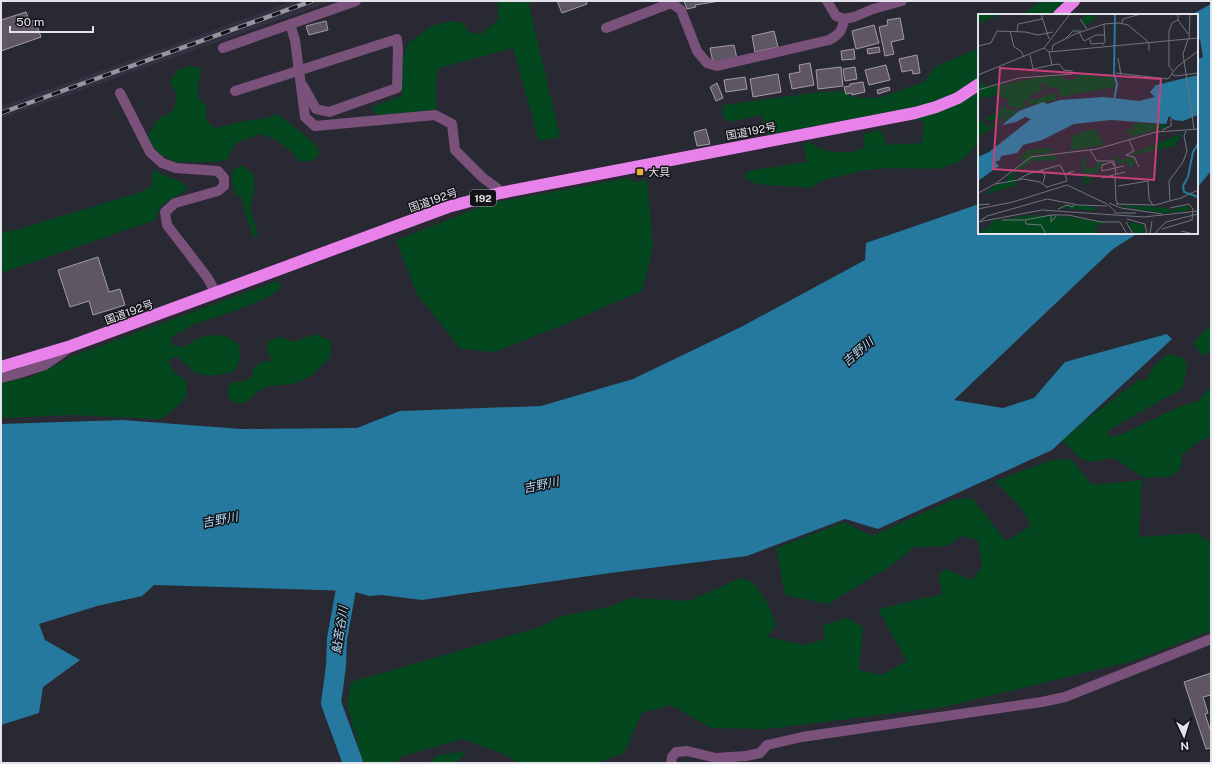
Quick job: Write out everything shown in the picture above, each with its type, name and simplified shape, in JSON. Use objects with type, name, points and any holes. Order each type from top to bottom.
[{"type":"highway","points":[[1060,14],[1074,1]]},
{"type":"highway","name":"国道192号","points":[[1,367],[71,346],[448,207],[500,193],[915,113],[936,107],[958,98],[978,85]]},
{"type":"street","points":[[222,48],[356,1]]},
{"type":"street","points":[[827,1],[836,16],[844,19],[854,17],[873,8],[902,1]]},
{"type":"street","points":[[606,28],[671,2],[681,10],[697,51],[707,63],[717,66],[829,40],[837,36],[840,32],[844,19]]},
{"type":"street","points":[[290,24],[295,40],[305,117],[315,126],[436,115],[452,124],[455,150],[483,178],[497,188],[500,193]]},
{"type":"street","points":[[235,91],[397,39],[397,88],[329,112],[316,110],[304,87],[300,84]]},
{"type":"street","points":[[120,93],[150,152],[162,163],[176,168],[218,171],[224,178],[224,186],[218,191],[175,203],[165,212],[167,226],[207,277],[216,293]]},
{"type":"street","points":[[1,378],[45,365],[71,346]]},
{"type":"street","points":[[671,763],[672,757],[676,752],[687,751],[716,758],[746,756],[760,752],[767,745],[802,737],[1042,702],[1065,697],[1211,639]]},
{"type":"shaded area","points":[[293,1],[333,1],[1,119],[1,106]]},
{"type":"green space","points":[[498,1],[531,1],[529,5],[560,137],[539,141],[513,48],[439,68],[436,80],[436,110],[376,115],[372,107],[402,96],[402,59],[408,44],[431,26],[451,21],[463,23],[468,32],[482,34],[498,20]]},
{"type":"green space","points":[[1040,1],[1064,1],[1052,14],[1023,14]]},
{"type":"green space","points":[[978,48],[978,143],[961,161],[938,169],[891,168],[866,170],[824,180],[810,188],[757,184],[745,179],[747,171],[807,162],[803,143],[809,142],[821,149],[833,152],[853,152],[865,147],[863,134],[881,130],[886,145],[922,143],[925,122],[888,112],[767,135],[762,115],[728,122],[722,114],[723,105],[821,92],[843,91],[853,97],[879,98],[924,82],[936,66]]},
{"type":"green space","points":[[188,66],[201,68],[198,97],[206,106],[206,120],[215,128],[245,121],[268,118],[277,114],[311,140],[318,148],[319,155],[312,161],[300,162],[290,150],[273,138],[260,134],[236,143],[226,160],[215,162],[175,162],[160,154],[149,142],[147,137],[158,119],[173,111],[177,96],[170,81],[177,71]]},
{"type":"green space","points":[[242,165],[253,174],[255,186],[250,208],[258,236],[254,237],[247,220],[241,196],[236,195],[232,180],[233,170]]},
{"type":"green space","points":[[152,170],[181,182],[188,189],[161,206],[155,220],[1,273],[1,233],[19,229],[141,192],[153,185]]},
{"type":"green space","points":[[629,178],[633,182],[647,180],[653,247],[642,291],[558,327],[494,352],[461,349],[417,294],[396,240],[491,203]]},
{"type":"green space","points":[[277,281],[281,286],[276,292],[268,297],[238,310],[192,325],[171,338],[172,345],[184,347],[205,336],[218,335],[232,340],[239,345],[240,357],[235,371],[211,375],[197,373],[177,356],[168,361],[175,373],[186,380],[187,395],[179,405],[161,419],[73,415],[1,418],[1,383],[30,377],[65,361],[68,358]]},
{"type":"green space","points":[[1211,324],[1211,351],[1203,356],[1193,343]]},
{"type":"green space","points":[[315,334],[331,341],[330,357],[311,376],[293,384],[268,386],[257,392],[249,400],[240,404],[230,400],[227,392],[230,383],[244,381],[253,376],[253,368],[262,362],[272,361],[267,350],[268,342],[279,337],[294,342]]},
{"type":"green space","points":[[1168,354],[1184,358],[1187,369],[1182,389],[1108,431],[1108,437],[1120,435],[1181,406],[1198,401],[1211,387],[1211,436],[1198,442],[1182,454],[1181,468],[1172,476],[1144,478],[1114,458],[1090,462],[1078,457],[1062,440],[1139,380],[1146,380],[1154,366]]},
{"type":"green space","points":[[1071,459],[1092,485],[1142,480],[1139,537],[1196,533],[1211,543],[1211,631],[1133,661],[944,707],[768,729],[711,728],[671,705],[642,713],[624,753],[597,763],[519,763],[504,754],[462,739],[403,756],[395,763],[363,763],[347,705],[351,682],[540,627],[561,616],[613,606],[630,598],[689,601],[741,578],[754,583],[768,604],[776,624],[768,637],[804,645],[825,639],[823,625],[849,618],[863,628],[859,670],[882,675],[907,661],[878,609],[943,594],[938,576],[945,569],[972,580],[982,567],[978,540],[961,536],[947,546],[914,547],[892,565],[828,604],[785,595],[776,548],[844,522],[872,536],[952,500],[972,498],[1006,541],[1031,526],[1023,510],[995,481],[1051,460]]},
{"type":"green space","points":[[467,751],[456,763],[428,763],[439,755]]},
{"type":"water","points":[[1211,4],[1211,171],[1198,187],[1198,59],[1203,57],[1200,39],[1198,40],[1198,14],[1193,14]]},
{"type":"water","name":"吉野川","points":[[978,204],[978,234],[1136,234],[1113,249],[954,400],[1003,408],[1034,398],[1065,362],[1167,334],[1172,339],[1052,450],[878,529],[845,519],[747,556],[610,573],[422,600],[382,595],[369,596],[352,591],[154,585],[142,596],[97,606],[39,624],[45,640],[80,660],[43,687],[39,713],[1,725],[1,424],[123,420],[241,429],[357,428],[400,411],[541,406],[633,379],[741,327],[865,260],[866,243]]},
{"type":"building","points":[[557,1],[586,1],[587,4],[562,13]]},
{"type":"building","points":[[684,1],[720,1],[695,5],[696,7],[687,9]]},
{"type":"building","points":[[26,12],[30,22],[35,20],[41,37],[1,51],[1,20]]},
{"type":"building","points":[[900,18],[904,39],[891,42],[894,54],[885,56],[879,27],[888,25],[887,20]]},
{"type":"building","points":[[326,21],[328,30],[309,35],[306,26]]},
{"type":"building","points":[[874,25],[879,43],[856,49],[852,31]]},
{"type":"building","points":[[774,31],[778,47],[755,52],[752,36]]},
{"type":"building","points":[[734,45],[737,59],[713,63],[710,48]]},
{"type":"building","points":[[879,47],[880,52],[868,54],[867,49]]},
{"type":"building","points":[[854,49],[855,59],[842,60],[841,51]]},
{"type":"building","points":[[917,55],[920,73],[913,74],[912,70],[902,72],[899,59]]},
{"type":"building","points":[[810,63],[814,85],[792,89],[789,74],[800,72],[799,65]]},
{"type":"building","points":[[886,65],[890,80],[869,85],[865,70]]},
{"type":"building","points":[[841,67],[843,86],[818,89],[816,70]]},
{"type":"building","points":[[855,67],[857,79],[845,81],[843,69]]},
{"type":"building","points":[[778,74],[781,92],[753,97],[750,79]]},
{"type":"building","points":[[745,77],[747,89],[726,92],[724,80]]},
{"type":"building","points":[[863,82],[865,92],[852,95],[852,93],[846,94],[844,87],[850,86],[850,84]]},
{"type":"building","points":[[717,83],[723,98],[716,101],[710,87]]},
{"type":"building","points":[[889,87],[890,90],[878,94],[877,90]]},
{"type":"building","points":[[706,129],[710,144],[697,146],[694,132]]},
{"type":"building","points":[[98,257],[109,292],[120,289],[125,305],[93,315],[89,301],[70,307],[58,270]]},
{"type":"building","points":[[1211,673],[1211,695],[1203,697],[1208,713],[1205,714],[1211,732],[1211,748],[1206,749],[1184,682]]},
{"type":"waterway","name":"鮎苦谷川","points":[[342,566],[348,578],[337,639],[336,666],[331,703],[353,763]]},
{"type":"railway","points":[[1,113],[312,1]]},
{"type":"place","name":"大具","points":[[640,172]]}]
